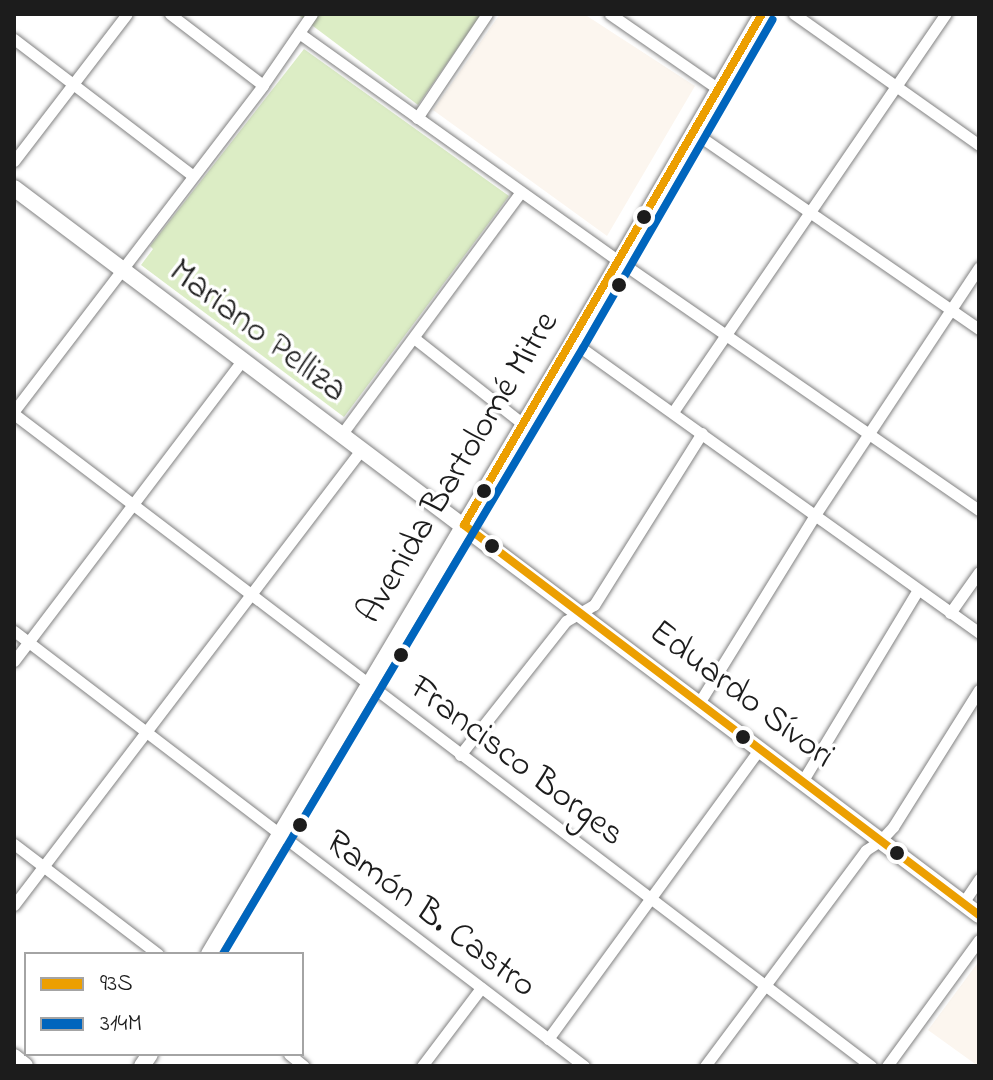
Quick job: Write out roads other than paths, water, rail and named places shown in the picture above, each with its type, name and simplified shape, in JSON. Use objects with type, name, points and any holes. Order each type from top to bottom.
[{"type":"street","points":[[14,161],[127,14]]},
{"type":"street","points":[[170,14],[263,85]]},
{"type":"street","points":[[14,412],[263,85],[312,14]]},
{"type":"street","points":[[417,118],[487,14]]},
{"type":"street","points":[[610,14],[717,88]]},
{"type":"street","name":"Avenida Bartolomé Mitre","points":[[210,952],[367,683],[573,342],[762,14]]},
{"type":"street","points":[[794,14],[979,145]]},
{"type":"street","points":[[673,412],[946,14]]},
{"type":"street","points":[[299,33],[619,261],[979,510]]},
{"type":"street","points":[[14,39],[193,176]]},
{"type":"street","points":[[692,131],[979,329]]},
{"type":"street","name":"Mariano Pelliza","points":[[14,188],[464,525]]},
{"type":"street","points":[[341,435],[521,192]]},
{"type":"street","points":[[699,703],[868,432],[979,267]]},
{"type":"street","points":[[414,338],[524,425]]},
{"type":"street","points":[[573,342],[979,633]]},
{"type":"street","points":[[14,661],[131,503],[242,361]]},
{"type":"street","name":"Francisco Borges","points":[[14,412],[871,1066]]},
{"type":"street","points":[[460,755],[566,621],[594,605],[702,433]]},
{"type":"street","points":[[14,905],[361,450]]},
{"type":"street","name":"Eduardo Sívori","points":[[464,525],[979,915]]},
{"type":"street","points":[[950,613],[979,572]]},
{"type":"street","points":[[802,782],[918,590]]},
{"type":"street","name":"Ramón B. Castro","points":[[14,631],[584,1066]]},
{"type":"street","points":[[705,1066],[866,850],[880,841],[979,690]]},
{"type":"street","points":[[548,1039],[760,748]]},
{"type":"street","points":[[14,844],[155,952]]},
{"type":"street","points":[[963,903],[979,879]]},
{"type":"street","points":[[887,1066],[979,940]]},
{"type":"street","points":[[422,1066],[481,988]]},
{"type":"street","points":[[14,1057],[25,1066]]}]
